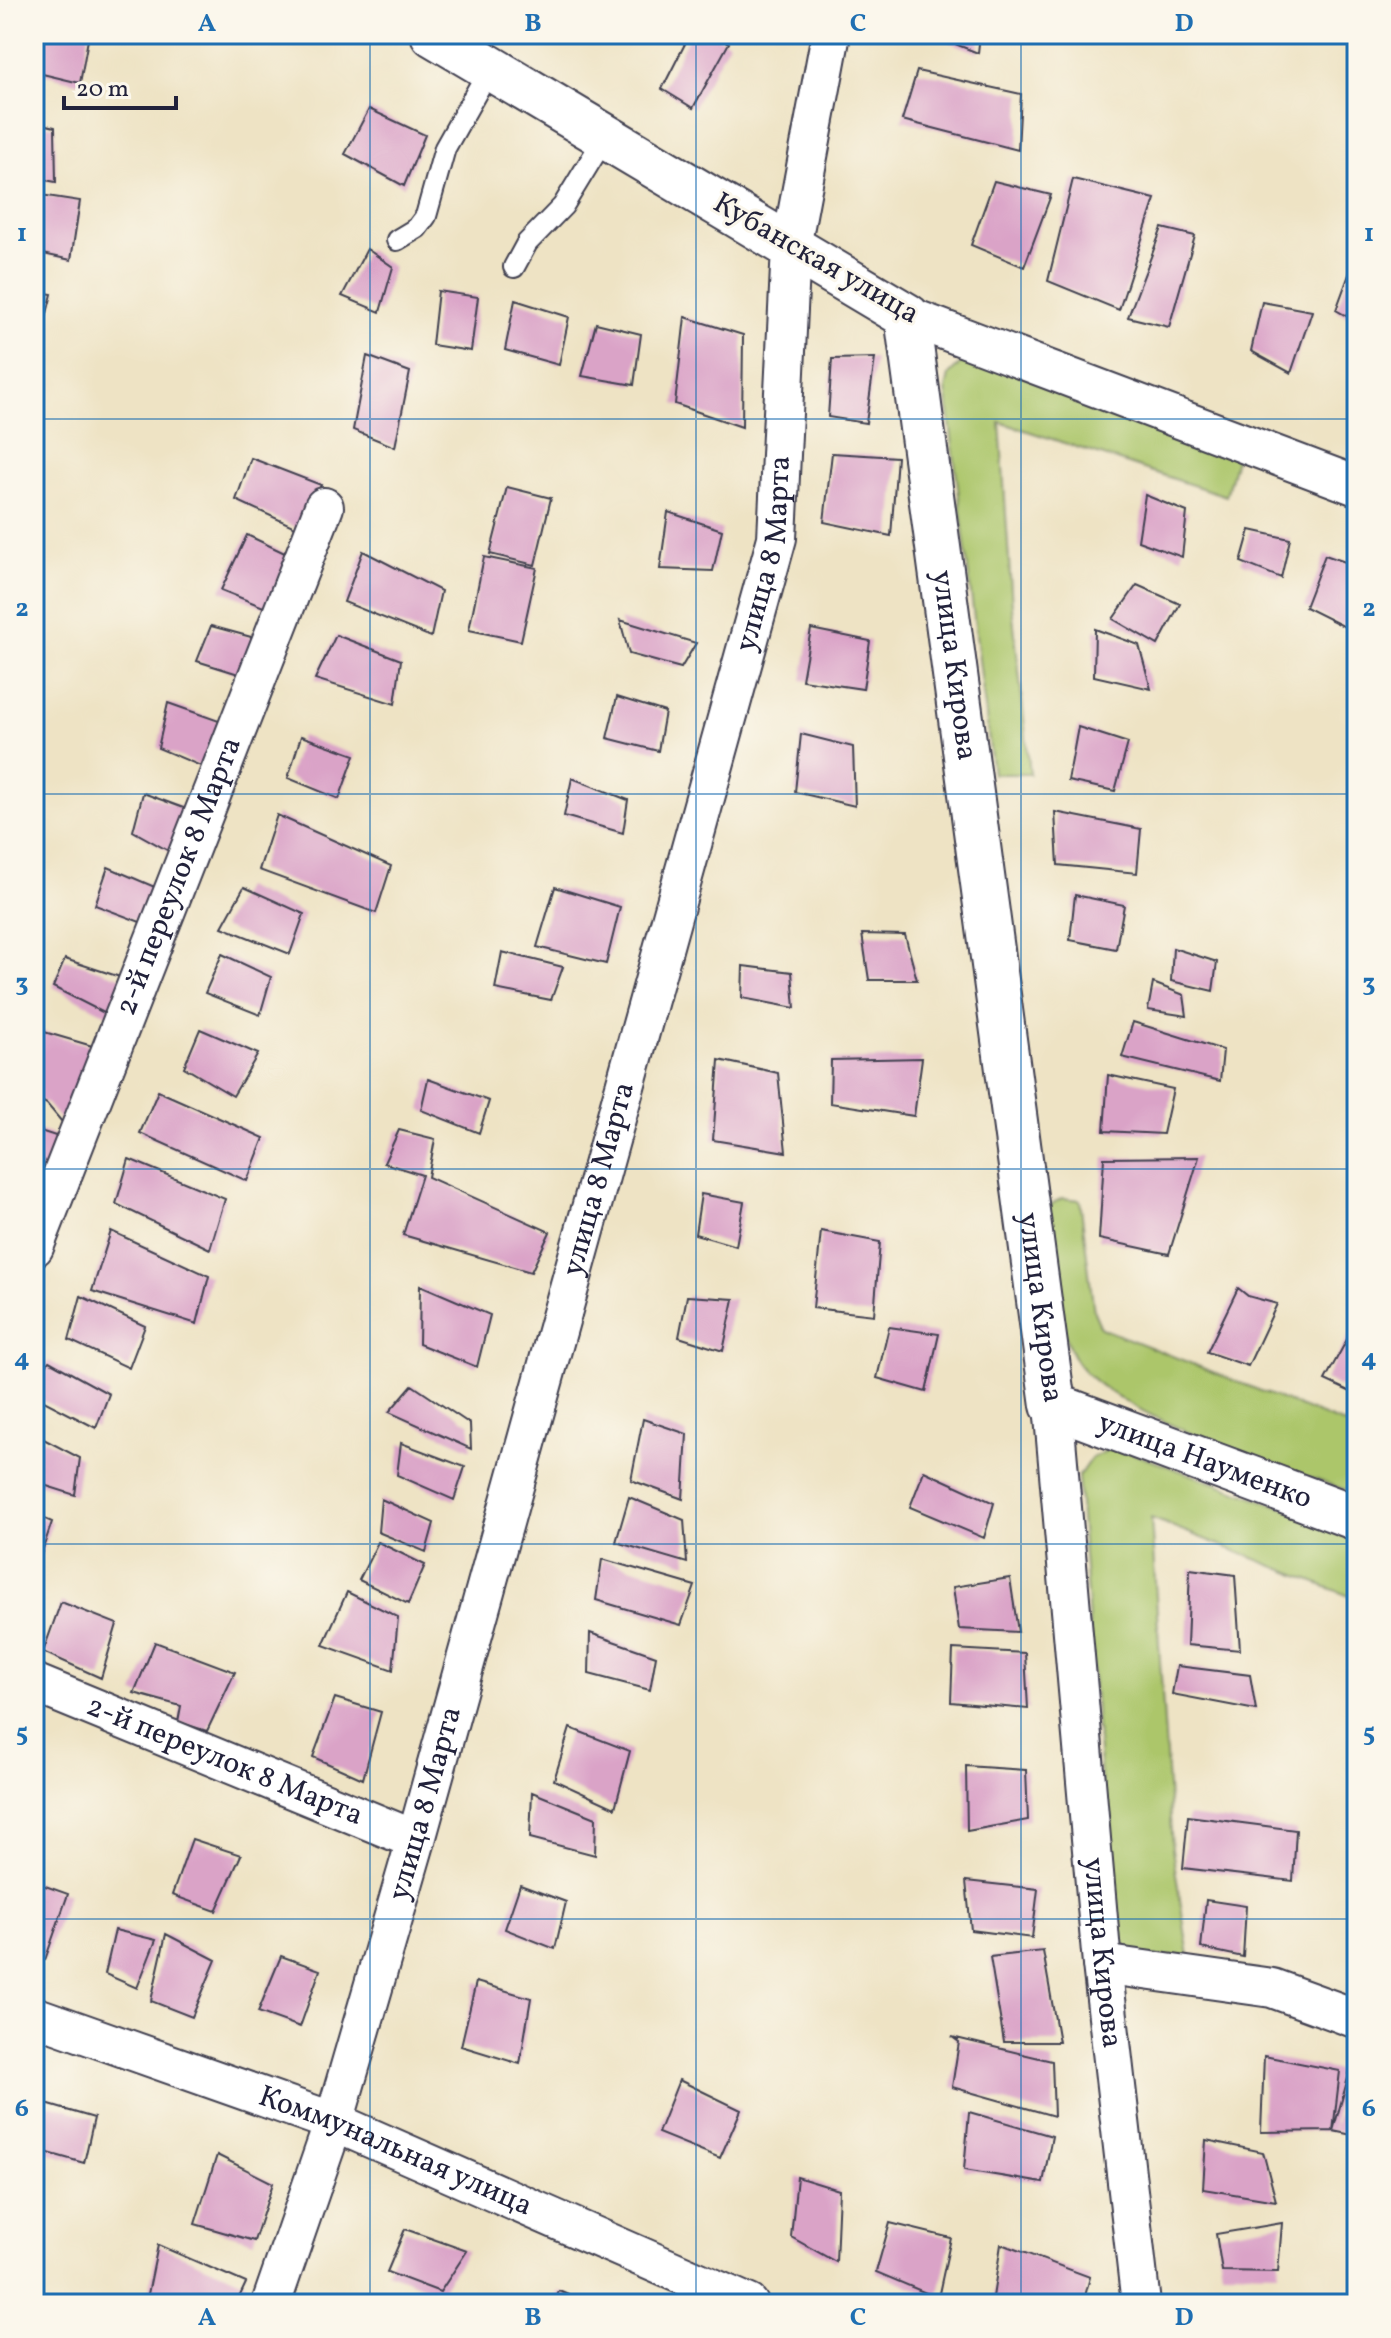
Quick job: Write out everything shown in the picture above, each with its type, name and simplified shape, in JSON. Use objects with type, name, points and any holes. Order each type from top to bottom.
[{"type":"main road","name":"Кубанская улица","points":[[433,34],[907,316]]},
{"type":"main road","name":"улица Кирова","points":[[907,316],[1053,1405]]},
{"type":"main road","name":"улица Науменко","points":[[1053,1405],[1357,1518]]},
{"type":"street","name":"улица 8 Марта","points":[[271,2304],[334,2122],[416,1840],[777,538],[791,247],[831,34]]},
{"type":"street","name":"Кубанская улица","points":[[907,316],[1357,486]]},
{"type":"street","name":"2-й переулок 8 Марта","points":[[34,1247],[324,507]]},
{"type":"street","name":"улица Кирова","points":[[1053,1405],[1102,1964],[1141,2304]]},
{"type":"street","name":"2-й переулок 8 Марта","points":[[34,1683],[416,1840]]},
{"type":"street","points":[[1102,1964],[1272,1988],[1357,2019]]},
{"type":"street","name":"Коммунальная улица","points":[[34,2016],[334,2122],[749,2304]]},
{"type":"lane","points":[[397,240],[417,228],[426,216],[445,148],[490,68]]},
{"type":"lane","points":[[514,267],[527,243],[563,206],[605,137]]},
{"type":"green space","points":[[967,357],[1238,451],[1226,496],[1000,422],[1012,606],[1030,774],[993,774],[946,389],[949,375]]},
{"type":"green space","points":[[1062,1198],[1080,1200],[1094,1312],[1101,1328],[1357,1429],[1357,1494],[1160,1420],[1122,1400],[1092,1379],[1074,1357],[1058,1307],[1047,1213],[1049,1206]]},
{"type":"green space","points":[[1114,1447],[1357,1534],[1357,1599],[1151,1518],[1172,1849],[1189,1956],[1131,1958],[1114,1949],[1078,1477],[1091,1458]]},
{"type":"building","points":[[34,34],[89,34],[80,83],[34,72]]},
{"type":"building","points":[[690,34],[712,34],[729,43],[693,108],[662,89]]},
{"type":"building","points":[[930,34],[980,34],[978,53]]},
{"type":"building","points":[[917,71],[1021,94],[1018,150],[902,120]]},
{"type":"building","points":[[369,109],[425,135],[404,186],[345,154]]},
{"type":"building","points":[[34,122],[55,127],[56,182],[34,178]]},
{"type":"building","points":[[1073,179],[1155,199],[1119,310],[1048,281]]},
{"type":"building","points":[[994,181],[1051,195],[1024,267],[971,245]]},
{"type":"building","points":[[34,194],[80,201],[71,260],[34,252]]},
{"type":"building","points":[[1162,228],[1195,236],[1169,327],[1128,317]]},
{"type":"building","points":[[367,249],[393,267],[380,312],[342,296]]},
{"type":"building","points":[[1351,269],[1357,271],[1357,322],[1336,310]]},
{"type":"building","points":[[34,291],[52,294],[43,329],[34,326]]},
{"type":"building","points":[[438,291],[478,297],[471,351],[432,345]]},
{"type":"building","points":[[515,300],[569,317],[559,365],[505,350]]},
{"type":"building","points":[[1262,302],[1312,311],[1291,373],[1251,351]]},
{"type":"building","points":[[685,317],[743,335],[742,427],[675,404]]},
{"type":"building","points":[[596,323],[641,334],[634,385],[582,376]]},
{"type":"building","points":[[367,356],[410,372],[395,447],[353,430]]},
{"type":"building","points":[[875,358],[866,423],[828,417],[832,359]]},
{"type":"building","points":[[832,453],[897,457],[891,536],[824,522]]},
{"type":"building","points":[[251,458],[321,485],[297,528],[236,500]]},
{"type":"building","points":[[507,487],[551,498],[535,565],[490,554]]},
{"type":"building","points":[[1145,495],[1187,512],[1182,557],[1138,541]]},
{"type":"building","points":[[668,512],[722,530],[713,571],[660,569]]},
{"type":"building","points":[[1250,530],[1290,539],[1281,578],[1241,562]]},
{"type":"building","points":[[247,535],[289,555],[266,608],[221,590]]},
{"type":"building","points":[[363,551],[441,591],[431,637],[344,602]]},
{"type":"building","points":[[1325,555],[1357,566],[1357,633],[1305,607]]},
{"type":"building","points":[[484,557],[537,568],[521,641],[469,630]]},
{"type":"building","points":[[1137,585],[1180,604],[1158,645],[1113,619]]},
{"type":"building","points":[[620,620],[696,643],[681,668],[629,654]]},
{"type":"building","points":[[211,626],[262,640],[245,676],[197,661]]},
{"type":"building","points":[[811,629],[870,641],[863,689],[802,680]]},
{"type":"building","points":[[1095,629],[1139,645],[1151,689],[1094,676]]},
{"type":"building","points":[[336,635],[401,660],[395,704],[315,679]]},
{"type":"building","points":[[617,697],[665,712],[658,751],[607,738]]},
{"type":"building","points":[[168,703],[219,721],[203,767],[158,748]]},
{"type":"building","points":[[1078,727],[1128,743],[1115,791],[1068,781]]},
{"type":"building","points":[[801,734],[853,747],[855,806],[795,792]]},
{"type":"building","points":[[301,736],[355,755],[339,799],[288,778]]},
{"type":"building","points":[[572,778],[628,800],[623,833],[564,816]]},
{"type":"building","points":[[143,793],[192,811],[176,855],[133,831]]},
{"type":"building","points":[[1055,812],[1141,829],[1137,873],[1058,865]]},
{"type":"building","points":[[277,815],[391,866],[376,913],[259,870]]},
{"type":"building","points":[[108,867],[164,891],[148,925],[95,905]]},
{"type":"building","points":[[244,887],[304,914],[290,954],[222,927]]},
{"type":"building","points":[[555,887],[620,907],[606,964],[537,947]]},
{"type":"building","points":[[1075,895],[1124,905],[1116,949],[1070,940]]},
{"type":"building","points":[[862,934],[905,935],[917,980],[869,980]]},
{"type":"building","points":[[1173,948],[1217,962],[1213,991],[1171,981]]},
{"type":"building","points":[[502,952],[563,967],[551,1000],[495,989]]},
{"type":"building","points":[[222,954],[271,977],[260,1015],[205,993]]},
{"type":"building","points":[[65,959],[123,978],[112,1017],[53,987]]},
{"type":"building","points":[[743,966],[792,972],[795,1008],[742,998]]},
{"type":"building","points":[[1153,983],[1184,995],[1187,1016],[1148,1010]]},
{"type":"building","points":[[1133,1022],[1223,1050],[1220,1081],[1122,1057]]},
{"type":"building","points":[[34,1029],[99,1048],[67,1128],[47,1104],[34,1097]]},
{"type":"building","points":[[200,1029],[258,1054],[233,1096],[184,1067]]},
{"type":"building","points":[[922,1058],[914,1116],[830,1103],[831,1060]]},
{"type":"building","points":[[719,1060],[778,1073],[786,1152],[713,1140]]},
{"type":"building","points":[[1108,1075],[1173,1089],[1163,1134],[1104,1131]]},
{"type":"building","points":[[428,1079],[489,1101],[479,1133],[421,1110]]},
{"type":"building","points":[[158,1091],[264,1138],[247,1181],[140,1133]]},
{"type":"building","points":[[34,1129],[68,1140],[49,1178],[34,1171]]},
{"type":"building","points":[[399,1130],[435,1139],[428,1177],[550,1232],[531,1272],[403,1235],[422,1175],[384,1163]]},
{"type":"building","points":[[1199,1157],[1169,1254],[1099,1239],[1104,1158]]},
{"type":"building","points":[[129,1159],[225,1199],[210,1249],[116,1204]]},
{"type":"building","points":[[701,1194],[744,1202],[736,1246],[695,1234]]},
{"type":"building","points":[[111,1231],[209,1276],[197,1324],[92,1291]]},
{"type":"building","points":[[821,1231],[880,1242],[874,1315],[813,1308]]},
{"type":"building","points":[[420,1285],[490,1315],[477,1367],[419,1344]]},
{"type":"building","points":[[1238,1288],[1248,1296],[1277,1304],[1248,1366],[1207,1352]]},
{"type":"building","points":[[81,1296],[145,1326],[129,1368],[69,1340]]},
{"type":"building","points":[[687,1296],[734,1299],[723,1351],[679,1337]]},
{"type":"building","points":[[1357,1321],[1357,1395],[1325,1380]]},
{"type":"building","points":[[889,1327],[939,1334],[926,1392],[877,1378]]},
{"type":"building","points":[[49,1361],[109,1394],[96,1428],[34,1396],[34,1383]]},
{"type":"building","points":[[412,1385],[470,1424],[471,1449],[389,1412]]},
{"type":"building","points":[[643,1419],[687,1434],[683,1499],[631,1480]]},
{"type":"building","points":[[34,1434],[80,1458],[75,1495],[34,1482]]},
{"type":"building","points":[[401,1443],[465,1467],[454,1500],[397,1475]]},
{"type":"building","points":[[924,1471],[994,1503],[984,1538],[910,1507]]},
{"type":"building","points":[[629,1497],[684,1520],[687,1563],[616,1542]]},
{"type":"building","points":[[381,1499],[434,1523],[426,1552],[378,1532]]},
{"type":"building","points":[[34,1514],[52,1522],[40,1557],[34,1554]]},
{"type":"building","points":[[378,1542],[425,1565],[408,1604],[359,1580]]},
{"type":"building","points":[[602,1559],[695,1586],[681,1625],[596,1600]]},
{"type":"building","points":[[1190,1569],[1235,1575],[1240,1650],[1187,1645]]},
{"type":"building","points":[[1010,1578],[1018,1632],[959,1629],[953,1587]]},
{"type":"building","points":[[347,1592],[398,1617],[393,1670],[323,1645]]},
{"type":"building","points":[[61,1602],[117,1624],[101,1678],[43,1652]]},
{"type":"building","points":[[590,1633],[656,1656],[650,1690],[589,1674]]},
{"type":"building","points":[[155,1642],[235,1672],[207,1731],[178,1722],[181,1706],[134,1693]]},
{"type":"building","points":[[953,1649],[1025,1653],[1028,1709],[951,1702]]},
{"type":"building","points":[[1177,1666],[1250,1675],[1256,1710],[1172,1694]]},
{"type":"building","points":[[335,1698],[381,1712],[363,1779],[313,1757]]},
{"type":"building","points":[[570,1728],[630,1751],[615,1808],[554,1780]]},
{"type":"building","points":[[966,1766],[1026,1770],[1028,1820],[967,1831]]},
{"type":"building","points":[[532,1792],[596,1818],[595,1855],[530,1838]]},
{"type":"building","points":[[1188,1816],[1296,1830],[1293,1881],[1183,1868]]},
{"type":"building","points":[[192,1839],[241,1855],[216,1911],[172,1895]]},
{"type":"building","points":[[966,1881],[1038,1889],[1032,1938],[971,1930]]},
{"type":"building","points":[[34,1882],[68,1894],[45,1960],[34,1956]]},
{"type":"building","points":[[520,1885],[566,1902],[555,1949],[505,1929]]},
{"type":"building","points":[[1206,1900],[1246,1906],[1243,1957],[1201,1948]]},
{"type":"building","points":[[115,1930],[156,1940],[137,1988],[105,1974]]},
{"type":"building","points":[[166,1934],[216,1960],[192,2017],[151,2001]]},
{"type":"building","points":[[1043,1951],[1059,2042],[1004,2042],[990,1957]]},
{"type":"building","points":[[281,1956],[320,1970],[300,2027],[258,2012]]},
{"type":"building","points":[[476,1982],[531,1998],[520,2064],[461,2046]]},
{"type":"building","points":[[952,2037],[1052,2061],[1054,2116],[952,2087],[959,2042]]},
{"type":"building","points":[[1264,2056],[1340,2071],[1333,2131],[1261,2132]]},
{"type":"building","points":[[1350,2071],[1357,2074],[1357,2136],[1333,2131]]},
{"type":"building","points":[[679,2080],[741,2110],[720,2158],[658,2133]]},
{"type":"building","points":[[46,2104],[94,2118],[84,2163],[34,2149],[34,2137]]},
{"type":"building","points":[[969,2112],[1052,2136],[1043,2183],[964,2170]]},
{"type":"building","points":[[1206,2140],[1263,2152],[1276,2201],[1203,2189]]},
{"type":"building","points":[[217,2155],[273,2183],[254,2241],[195,2224]]},
{"type":"building","points":[[797,2177],[839,2190],[836,2262],[791,2237]]},
{"type":"building","points":[[890,2223],[951,2238],[938,2298],[876,2272]]},
{"type":"building","points":[[1282,2223],[1278,2272],[1222,2271],[1216,2234]]},
{"type":"building","points":[[405,2229],[467,2251],[440,2292],[387,2272]]},
{"type":"building","points":[[1001,2244],[1090,2277],[1083,2304],[992,2304]]},
{"type":"building","points":[[158,2245],[246,2283],[236,2304],[146,2304]]},
{"type":"building","points":[[559,2291],[589,2304],[554,2304]]}]
